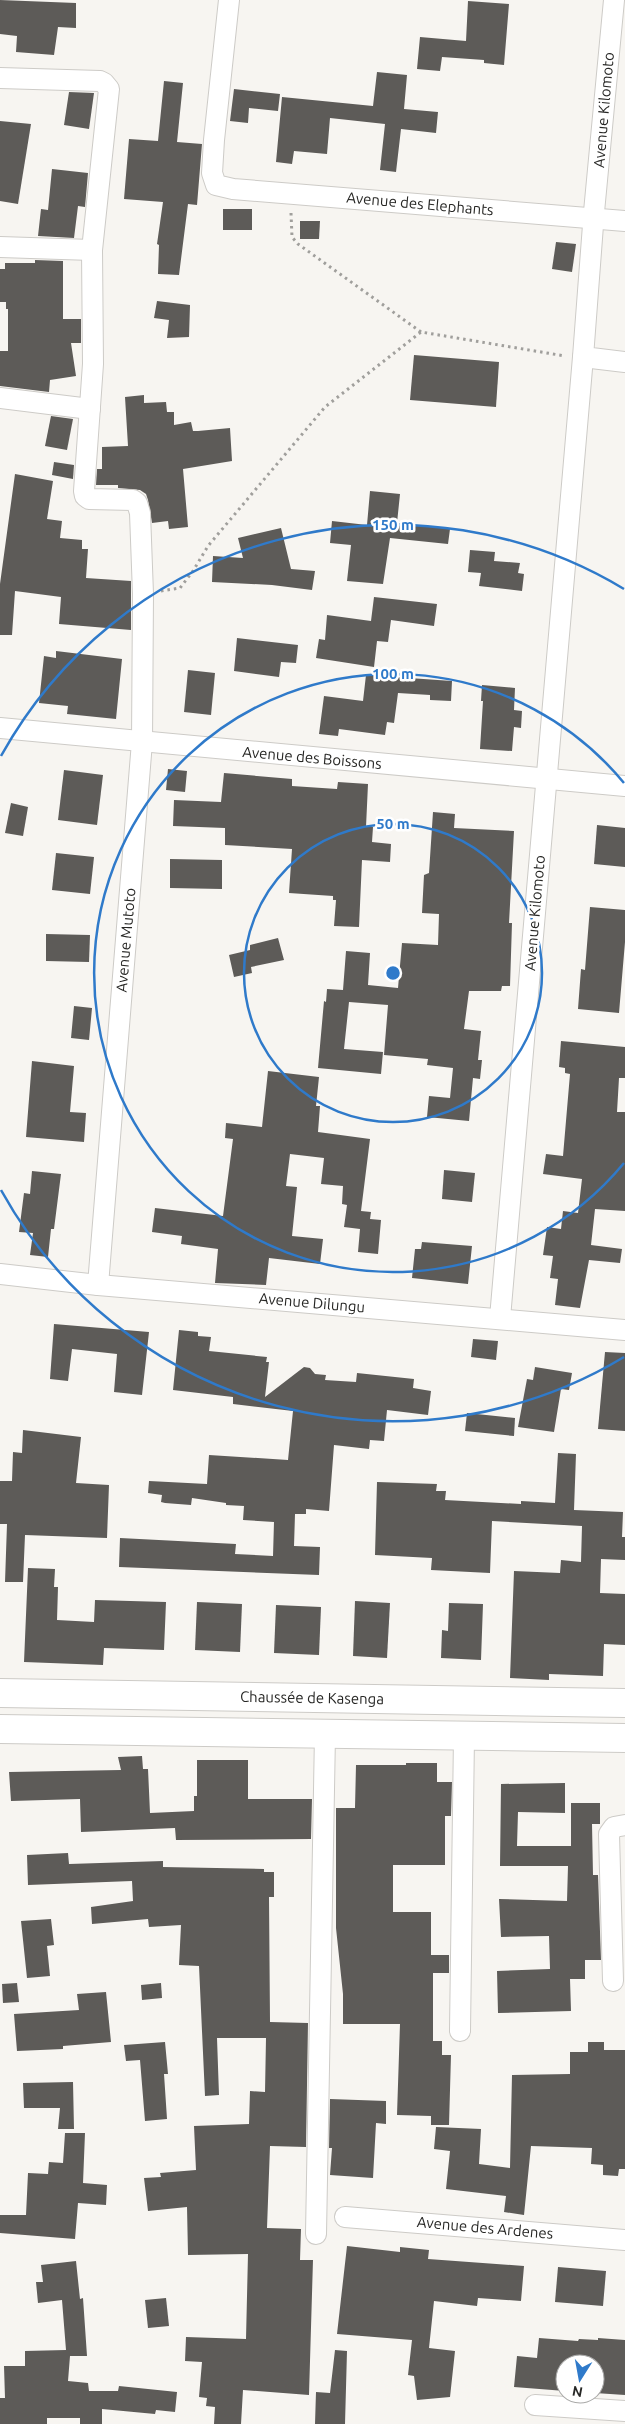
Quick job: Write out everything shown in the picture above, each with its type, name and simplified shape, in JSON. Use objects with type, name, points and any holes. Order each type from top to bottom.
[{"type":"main road","name":"Chaussée de Kasenga","points":[[0,1694],[625,1703]]},
{"type":"main road","points":[[0,1729],[625,1738]]},
{"type":"street","name":"Avenue des Elephants","points":[[229,0],[213,156],[212,174],[216,185],[233,189],[625,221]]},
{"type":"street","name":"Avenue Kilomoto","points":[[500,1318],[568,508],[581,396],[594,219],[614,0]]},
{"type":"street","points":[[0,78],[100,81],[107,86],[109,95],[92,250],[90,409],[0,398]]},
{"type":"street","points":[[0,247],[92,250]]},
{"type":"street","points":[[583,357],[625,362]]},
{"type":"street","name":"Avenue Mutoto","points":[[90,409],[85,496],[89,499],[133,500],[137,503],[140,513],[143,594],[142,742],[98,1285]]},
{"type":"street","name":"Avenue des Boissons","points":[[0,728],[625,786]]},
{"type":"street","name":"Avenue Dilungu","points":[[0,1274],[98,1285],[625,1330]]},
{"type":"street","points":[[316,2234],[325,1734]]},
{"type":"street","points":[[460,2031],[464,1736]]},
{"type":"street","points":[[613,1981],[609,1834],[614,1828],[625,1825]]},
{"type":"street","name":"Avenue des Ardenes","points":[[345,2217],[625,2240]]},
{"type":"street","points":[[535,2405],[625,2411]]},
{"type":"path","points":[[291,193],[292,237],[298,244],[421,332],[583,357]]},
{"type":"path","points":[[143,594],[180,588],[208,546],[325,407],[421,332]]},
{"type":"building","points":[[0,0],[76,3],[76,28],[58,27],[54,55],[16,52],[17,36],[0,34]]},
{"type":"building","points":[[468,1],[509,4],[504,65],[484,63],[484,60],[442,57],[440,71],[417,69],[420,37],[466,41]]},
{"type":"building","points":[[377,72],[407,75],[404,109],[438,112],[436,133],[401,129],[396,172],[380,170],[385,124],[330,118],[327,154],[294,151],[292,164],[276,162],[282,97],[373,106]]},
{"type":"building","points":[[164,81],[183,83],[177,142],[202,144],[197,205],[188,204],[179,275],[158,274],[159,245],[157,244],[163,202],[124,199],[129,139],[158,141]]},
{"type":"building","points":[[234,89],[280,94],[278,111],[249,108],[248,123],[230,121]]},
{"type":"building","points":[[69,92],[94,93],[89,129],[64,125]]},
{"type":"building","points":[[0,121],[31,124],[18,204],[0,201]]},
{"type":"building","points":[[52,169],[88,173],[85,207],[78,206],[74,238],[38,236],[41,209],[48,210]]},
{"type":"building","points":[[223,209],[252,209],[252,230],[223,230]]},
{"type":"building","points":[[300,221],[320,221],[319,239],[300,239]]},
{"type":"building","points":[[556,242],[576,244],[572,272],[552,269]]},
{"type":"building","points":[[35,260],[63,261],[63,319],[81,319],[81,343],[71,343],[76,376],[50,380],[49,392],[0,386],[0,351],[8,351],[8,309],[6,309],[6,302],[0,302],[0,269],[5,269],[5,263],[35,263]]},
{"type":"building","points":[[157,301],[190,305],[189,337],[167,338],[169,320],[154,318]]},
{"type":"building","points":[[414,355],[499,362],[496,407],[410,400]]},
{"type":"building","points":[[144,395],[144,403],[166,402],[167,412],[174,412],[174,425],[191,422],[193,431],[230,428],[232,461],[183,469],[188,527],[169,529],[168,521],[152,523],[146,494],[140,490],[118,488],[118,485],[96,485],[97,469],[102,469],[102,447],[128,446],[125,397]]},
{"type":"building","points":[[51,416],[73,419],[67,450],[45,446]]},
{"type":"building","points":[[54,462],[74,465],[73,479],[52,475]]},
{"type":"building","points":[[15,474],[53,481],[47,519],[62,521],[60,538],[82,540],[82,549],[88,549],[86,578],[131,581],[131,630],[59,624],[61,597],[15,591],[12,635],[0,635],[0,584]]},
{"type":"building","points":[[370,491],[400,494],[397,523],[450,529],[448,544],[390,538],[383,584],[347,581],[351,545],[330,543],[332,521],[367,525]]},
{"type":"building","points":[[281,528],[291,569],[315,571],[312,590],[272,585],[212,582],[213,556],[243,558],[238,538]]},
{"type":"building","points":[[470,550],[495,552],[494,561],[520,563],[518,573],[524,574],[522,591],[479,586],[481,573],[468,572]]},
{"type":"building","points":[[374,597],[437,604],[434,626],[391,620],[388,642],[377,641],[374,667],[316,658],[319,639],[325,640],[327,615],[371,621]]},
{"type":"building","points":[[237,638],[298,645],[296,663],[281,662],[279,677],[234,671]]},
{"type":"building","points":[[56,651],[122,659],[116,719],[67,714],[68,706],[39,703],[44,656],[56,658]]},
{"type":"building","points":[[188,670],[215,673],[211,715],[184,712]]},
{"type":"building","points":[[366,675],[452,681],[451,701],[430,700],[430,695],[398,693],[394,723],[387,722],[385,735],[339,729],[338,736],[319,734],[324,696],[363,701]]},
{"type":"building","points":[[482,685],[515,688],[514,710],[522,711],[521,728],[514,727],[512,751],[480,749]]},
{"type":"building","points":[[168,769],[187,771],[185,792],[166,790]]},
{"type":"building","points":[[64,770],[103,775],[97,825],[58,820]]},
{"type":"building","points":[[224,773],[292,779],[292,786],[337,789],[338,782],[368,784],[366,827],[373,827],[372,842],[391,844],[390,862],[362,860],[359,927],[334,926],[336,900],[333,900],[333,896],[289,893],[292,849],[225,845],[225,828],[173,826],[174,800],[221,802]]},
{"type":"building","points":[[11,803],[28,807],[23,836],[5,833]]},
{"type":"building","points":[[433,812],[455,814],[454,828],[514,831],[509,923],[512,923],[510,986],[502,986],[501,991],[469,991],[464,1029],[481,1031],[478,1060],[482,1060],[480,1079],[473,1078],[469,1121],[427,1117],[429,1096],[450,1098],[453,1068],[427,1065],[428,1059],[384,1055],[388,1005],[349,1002],[344,1049],[383,1052],[381,1074],[318,1068],[324,1001],[326,1002],[327,989],[343,990],[346,951],[370,953],[368,985],[398,988],[402,943],[438,945],[439,914],[422,913],[424,875],[429,873]]},
{"type":"building","points":[[597,825],[625,828],[625,867],[594,864]]},
{"type":"building","points":[[56,853],[94,857],[90,894],[52,890]]},
{"type":"building","points":[[170,859],[222,860],[222,889],[170,888]]},
{"type":"building","points":[[590,907],[625,910],[625,942],[619,1013],[578,1009],[581,969],[585,970]]},
{"type":"building","points":[[46,934],[90,935],[89,962],[46,961]]},
{"type":"building","points":[[278,938],[284,960],[251,967],[252,973],[234,977],[229,955],[250,950],[250,945]]},
{"type":"building","points":[[74,1006],[92,1008],[89,1040],[71,1038]]},
{"type":"building","points":[[561,1041],[625,1047],[625,1078],[619,1078],[617,1112],[625,1112],[625,1211],[595,1209],[591,1245],[622,1249],[620,1263],[589,1260],[580,1308],[555,1305],[558,1279],[550,1278],[553,1256],[543,1255],[547,1227],[561,1229],[563,1211],[578,1213],[582,1179],[543,1174],[546,1154],[563,1156],[570,1074],[565,1073],[565,1068],[559,1067]]},
{"type":"building","points":[[32,1061],[74,1066],[70,1112],[86,1113],[84,1142],[26,1137]]},
{"type":"building","points":[[268,1071],[319,1077],[316,1106],[320,1106],[318,1132],[370,1139],[361,1211],[371,1212],[370,1219],[381,1220],[378,1254],[358,1252],[360,1229],[344,1227],[347,1205],[342,1204],[343,1186],[321,1184],[324,1158],[290,1154],[286,1186],[297,1187],[292,1236],[323,1239],[320,1264],[269,1258],[266,1285],[215,1283],[218,1249],[181,1244],[182,1236],[152,1232],[155,1208],[223,1216],[233,1139],[225,1138],[226,1123],[262,1127]]},
{"type":"building","points":[[444,1170],[475,1173],[472,1202],[442,1199]]},
{"type":"building","points":[[32,1171],[61,1174],[54,1229],[51,1229],[48,1257],[30,1255],[33,1233],[19,1232],[24,1193],[30,1194]]},
{"type":"building","points":[[422,1242],[472,1246],[468,1284],[412,1278],[415,1249],[421,1249]]},
{"type":"building","points":[[54,1324],[149,1332],[142,1395],[114,1392],[117,1354],[72,1349],[68,1381],[50,1379]]},
{"type":"building","points":[[179,1330],[198,1332],[198,1336],[211,1337],[209,1351],[267,1357],[266,1362],[269,1362],[265,1397],[304,1367],[310,1368],[315,1374],[326,1375],[325,1380],[356,1382],[357,1373],[414,1379],[413,1388],[431,1391],[428,1415],[387,1410],[384,1441],[370,1440],[369,1449],[334,1445],[329,1511],[306,1509],[306,1514],[295,1514],[294,1546],[320,1547],[319,1575],[119,1567],[120,1538],[236,1544],[235,1554],[273,1556],[274,1522],[243,1520],[244,1506],[226,1505],[226,1503],[192,1498],[191,1505],[165,1503],[161,1502],[162,1495],[148,1493],[149,1481],[207,1484],[209,1455],[288,1460],[293,1411],[233,1404],[233,1397],[173,1390]]},
{"type":"building","points":[[473,1339],[498,1341],[496,1360],[471,1357]]},
{"type":"building","points":[[605,1352],[625,1353],[625,1431],[598,1429]]},
{"type":"building","points":[[535,1367],[572,1373],[569,1390],[561,1389],[554,1432],[518,1427],[527,1379],[533,1380]]},
{"type":"building","points":[[467,1413],[515,1418],[514,1436],[465,1431]]},
{"type":"building","points":[[23,1430],[81,1437],[76,1483],[109,1485],[107,1538],[25,1535],[23,1582],[5,1582],[7,1524],[0,1524],[0,1481],[12,1481],[13,1452],[22,1453]]},
{"type":"building","points":[[558,1453],[576,1454],[574,1510],[623,1512],[622,1537],[625,1537],[625,1560],[601,1559],[600,1593],[625,1594],[625,1645],[604,1644],[603,1676],[549,1674],[549,1680],[510,1678],[514,1571],[560,1573],[561,1560],[581,1562],[582,1526],[492,1521],[490,1573],[431,1570],[432,1558],[375,1555],[377,1482],[437,1484],[436,1491],[446,1491],[445,1500],[521,1504],[521,1501],[555,1503]]},
{"type":"building","points":[[28,1568],[55,1569],[54,1587],[58,1587],[57,1620],[94,1622],[95,1600],[166,1602],[164,1650],[104,1648],[103,1665],[24,1662]]},
{"type":"building","points":[[355,1601],[390,1603],[387,1658],[353,1656]]},
{"type":"building","points":[[197,1602],[242,1604],[240,1652],[195,1650]]},
{"type":"building","points":[[449,1603],[483,1604],[481,1660],[441,1658],[442,1630],[448,1631]]},
{"type":"building","points":[[276,1605],[321,1607],[319,1655],[274,1653]]},
{"type":"building","points":[[142,1756],[143,1769],[148,1769],[150,1813],[194,1811],[194,1796],[197,1796],[197,1760],[248,1760],[248,1799],[312,1799],[311,1839],[176,1840],[175,1828],[81,1832],[80,1799],[11,1801],[9,1772],[121,1770],[118,1757]]},
{"type":"building","points":[[406,1763],[437,1763],[437,1782],[452,1782],[451,1816],[445,1816],[445,1865],[393,1865],[393,1912],[431,1912],[431,1955],[449,1955],[449,1973],[433,1973],[433,2041],[442,2041],[442,2055],[451,2055],[449,2125],[431,2125],[431,2116],[397,2115],[400,2024],[343,2024],[343,1994],[336,1928],[336,1808],[355,1808],[356,1765],[406,1765]]},
{"type":"building","points":[[565,1783],[565,1813],[518,1812],[517,1846],[571,1846],[571,1803],[600,1803],[600,1824],[592,1824],[593,1875],[598,1875],[601,1960],[585,1960],[585,1979],[570,1979],[571,2011],[498,2013],[497,1971],[550,1969],[549,1936],[501,1937],[499,1899],[567,1901],[568,1866],[500,1866],[501,1784]]},
{"type":"building","points":[[68,1853],[69,1864],[163,1861],[163,1867],[264,1869],[264,1872],[274,1872],[274,1897],[269,1897],[270,2022],[308,2023],[306,2147],[270,2146],[267,2228],[301,2229],[300,2260],[313,2260],[309,2395],[243,2390],[241,2424],[214,2424],[215,2407],[206,2406],[207,2398],[199,2397],[202,2362],[185,2361],[186,2337],[246,2339],[248,2254],[188,2255],[187,2207],[148,2211],[144,2178],[161,2177],[160,2173],[196,2170],[194,2126],[249,2124],[250,2091],[265,2092],[266,2038],[217,2038],[219,2095],[205,2096],[199,1966],[179,1965],[181,1925],[149,1927],[148,1919],[92,1924],[91,1907],[133,1901],[132,1881],[28,1885],[27,1855]]},
{"type":"building","points":[[51,1919],[54,1945],[47,1946],[50,1976],[27,1978],[21,1921]]},
{"type":"building","points":[[17,1983],[19,2002],[3,2003],[2,1984]]},
{"type":"building","points":[[161,1983],[162,1998],[142,2000],[141,1985]]},
{"type":"building","points":[[106,1992],[111,2042],[63,2046],[63,2049],[17,2051],[14,2014],[79,2010],[77,1994]]},
{"type":"building","points":[[165,2042],[168,2074],[164,2074],[167,2119],[145,2121],[140,2060],[126,2061],[124,2045]]},
{"type":"building","points":[[588,2042],[604,2042],[604,2050],[625,2050],[625,2169],[619,2169],[618,2176],[603,2175],[603,2165],[591,2164],[592,2148],[531,2146],[524,2215],[504,2212],[506,2196],[446,2189],[450,2151],[434,2149],[436,2127],[481,2129],[479,2164],[510,2168],[512,2075],[570,2074],[570,2052],[588,2052]]},
{"type":"building","points":[[73,2082],[74,2129],[58,2129],[60,2108],[24,2108],[23,2083]]},
{"type":"building","points":[[330,2099],[386,2101],[386,2124],[376,2123],[373,2178],[330,2175],[332,2148],[329,2148]]},
{"type":"building","points":[[65,2133],[85,2133],[83,2183],[107,2185],[106,2205],[78,2203],[75,2239],[0,2233],[0,2215],[26,2215],[28,2173],[48,2174],[49,2162],[63,2163]]},
{"type":"building","points":[[347,2246],[400,2252],[400,2247],[429,2250],[428,2259],[524,2266],[521,2301],[478,2298],[477,2306],[434,2301],[429,2348],[455,2351],[450,2397],[417,2400],[414,2376],[408,2375],[412,2340],[337,2334]]},
{"type":"building","points":[[76,2261],[80,2299],[83,2298],[87,2356],[70,2356],[68,2381],[88,2383],[89,2391],[118,2391],[119,2386],[177,2392],[175,2412],[156,2410],[155,2414],[102,2409],[102,2424],[80,2424],[80,2418],[47,2418],[47,2424],[0,2424],[0,2398],[5,2398],[4,2366],[25,2366],[25,2351],[66,2350],[62,2300],[38,2303],[36,2282],[43,2282],[41,2265]]},
{"type":"building","points":[[558,2267],[606,2271],[603,2306],[555,2302]]},
{"type":"building","points":[[166,2298],[169,2326],[148,2328],[145,2300]]},
{"type":"building","points":[[539,2338],[578,2341],[579,2339],[598,2340],[598,2338],[625,2340],[625,2395],[605,2394],[605,2354],[555,2354],[555,2390],[514,2387],[517,2356],[537,2358]]},
{"type":"building","points":[[335,2350],[347,2351],[345,2424],[315,2424],[316,2392],[330,2393]]}]
